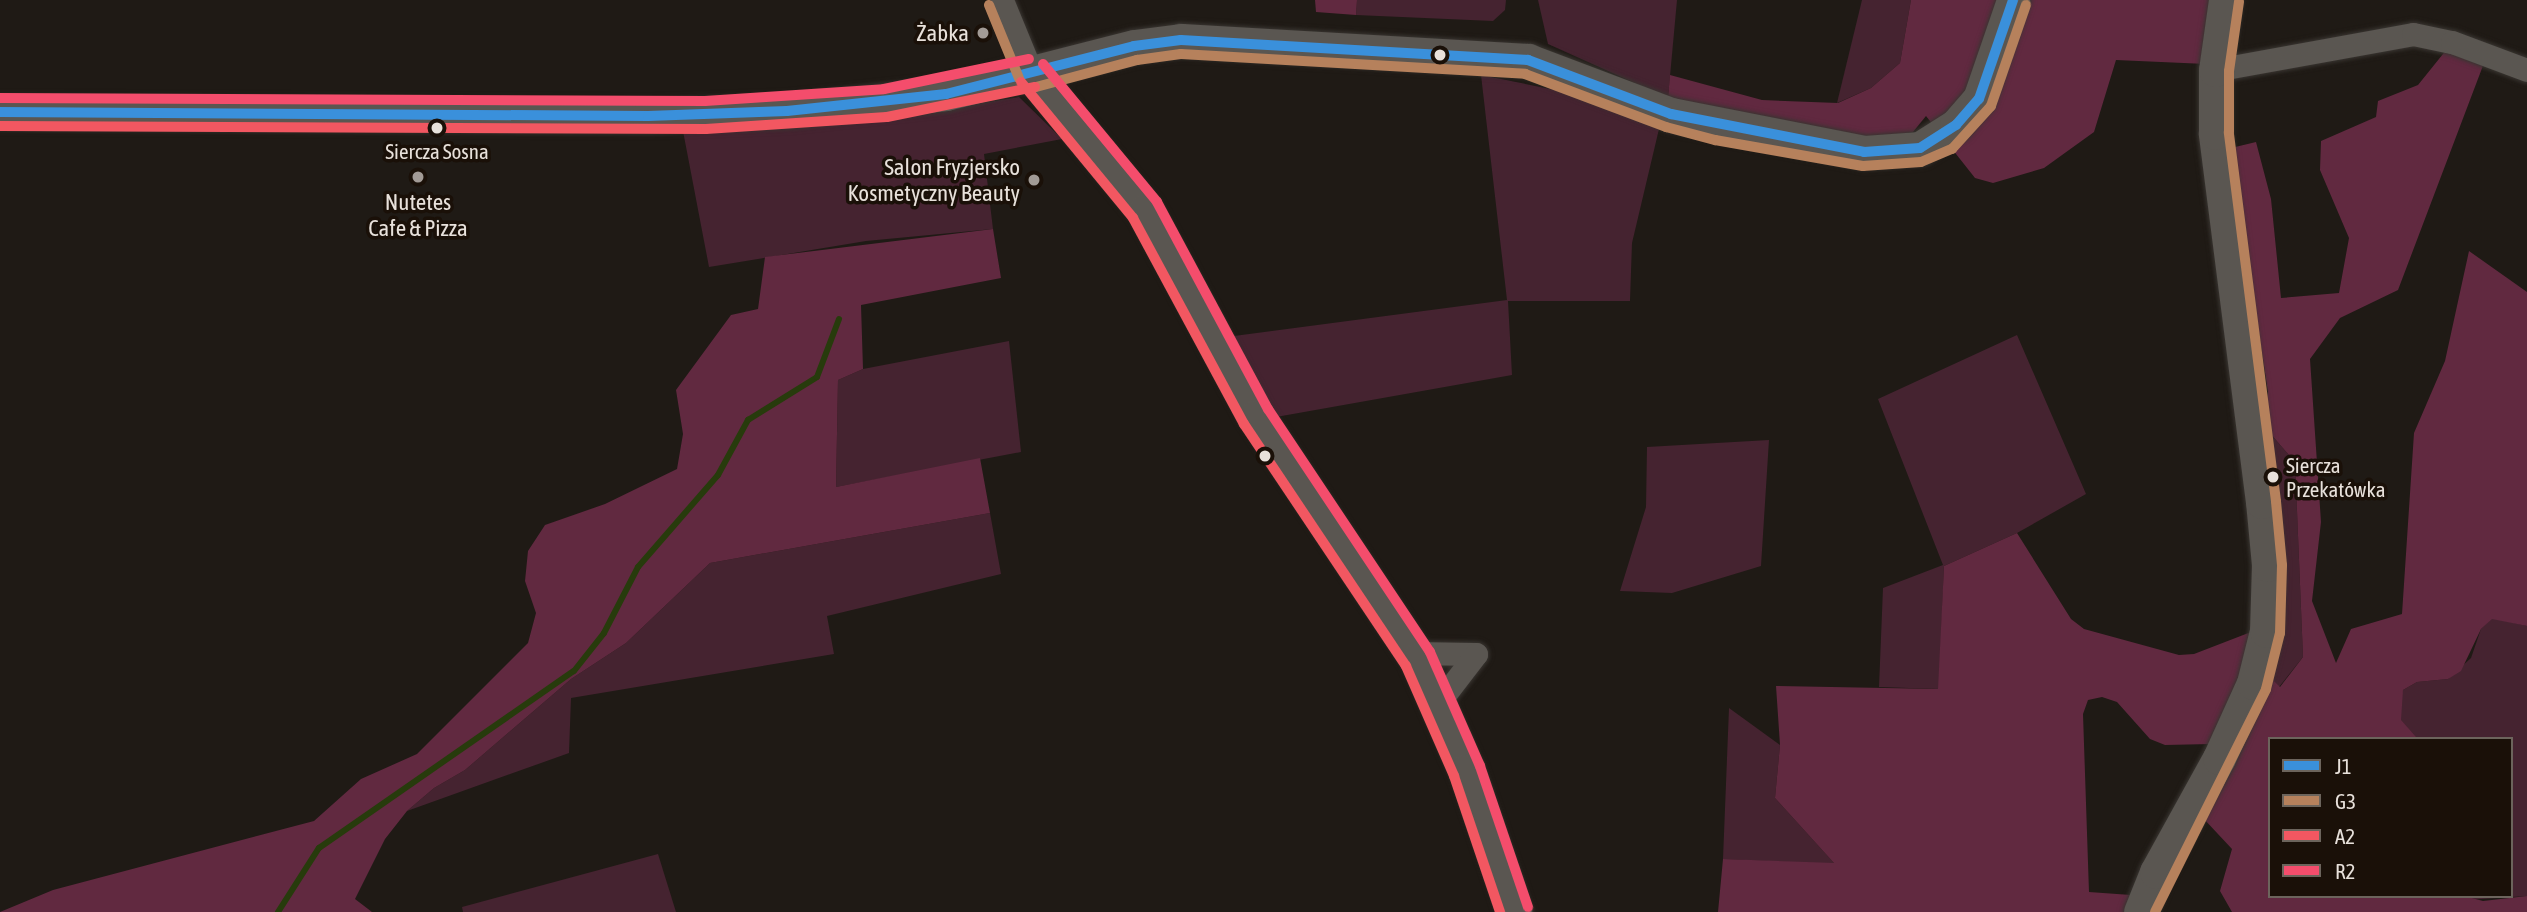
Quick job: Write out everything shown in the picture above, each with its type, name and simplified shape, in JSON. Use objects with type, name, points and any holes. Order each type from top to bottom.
[{"type":"street","points":[[1002,0],[1032,73],[1150,219],[1256,416],[1413,653],[1440,701],[1515,912]]},
{"type":"street","points":[[0,112],[705,115],[885,103],[946,94],[1134,46],[1181,40],[1528,60],[1671,114],[1718,126],[1864,152],[1920,148],[1943,138],[1979,99],[1995,63],[2013,0]]},
{"type":"street","points":[[2140,912],[2156,872],[2219,758],[2253,683],[2266,631],[2269,565],[2219,172],[2215,70],[2225,0]]},
{"type":"street","points":[[2215,70],[2413,34],[2452,42],[2527,70]]},
{"type":"street","points":[[1413,653],[1476,654],[1440,701]]},
{"type":"shaded area","points":[[1315,0],[1357,0],[1356,15],[1316,12]]},
{"type":"shaded area","points":[[1357,0],[1506,0],[1505,10],[1493,21],[1356,15]]},
{"type":"shaded area","points":[[1538,0],[1677,0],[1668,98],[1548,44]]},
{"type":"shaded area","points":[[1862,0],[1911,0],[1900,63],[1871,88],[1837,103]]},
{"type":"shaded area","points":[[1911,0],[2215,0],[2206,64],[2116,60],[2094,132],[2044,168],[1993,183],[1975,178],[1926,116],[1913,132],[1863,139],[1668,98],[1670,75],[1762,100],[1838,103],[1871,88],[1900,63]]},
{"type":"shaded area","points":[[2447,49],[2484,63],[2398,290],[2340,318],[2310,359],[2321,522],[2312,601],[2336,663],[2351,629],[2402,614],[2414,433],[2445,361],[2469,251],[2527,292],[2527,626],[2492,619],[2481,629],[2461,671],[2448,679],[2417,682],[2403,690],[2401,720],[2416,737],[2268,737],[2268,898],[2472,898],[2483,901],[2527,896],[2527,912],[2232,912],[2220,891],[2232,849],[2203,818],[2211,744],[2165,745],[2150,739],[2117,702],[2102,697],[2088,700],[2083,714],[2089,892],[2131,895],[2146,912],[1718,912],[1723,859],[1834,863],[1775,798],[1780,745],[1776,686],[1938,689],[1944,566],[2017,533],[2071,619],[2084,629],[2179,655],[2194,654],[2251,632],[2267,674],[2280,687],[2303,657],[2295,462],[2263,425],[2268,392],[2231,148],[2256,142],[2271,199],[2281,298],[2339,293],[2349,238],[2320,170],[2321,141],[2376,117],[2378,101],[2418,85]]},
{"type":"shaded area","points":[[1481,75],[1585,96],[1659,129],[1632,243],[1630,301],[1508,301],[1512,375],[1276,417],[1234,336],[1507,300]]},
{"type":"shaded area","points":[[1019,97],[1062,139],[984,154],[993,229],[866,241],[709,267],[683,131],[863,122]]},
{"type":"shaded area","points":[[993,229],[1001,278],[861,305],[863,369],[838,380],[836,487],[980,458],[990,513],[710,563],[626,643],[571,679],[465,770],[434,788],[407,811],[385,839],[355,899],[372,912],[0,912],[53,890],[314,821],[361,779],[417,754],[528,643],[536,613],[525,581],[528,551],[545,525],[605,504],[677,469],[683,434],[676,390],[731,315],[758,309],[765,257]]},
{"type":"shaded area","points":[[2017,335],[2086,494],[2017,533],[1944,566],[1939,689],[1879,687],[1883,588],[1943,565],[1878,399]]},
{"type":"shaded area","points":[[1009,341],[1021,452],[836,487],[838,380],[863,369]]},
{"type":"shaded area","points":[[2263,425],[2295,462],[2303,657],[2279,687],[2267,674]]},
{"type":"shaded area","points":[[1769,440],[1761,566],[1672,593],[1620,591],[1646,507],[1647,447]]},
{"type":"shaded area","points":[[990,513],[1001,574],[827,616],[834,654],[571,698],[569,753],[407,811],[434,788],[465,770],[571,679],[626,643],[710,563]]},
{"type":"shaded area","points":[[2492,618],[2527,626],[2527,896],[2513,897],[2513,737],[2416,737],[2401,721],[2398,706],[2403,690],[2417,682],[2448,679],[2471,658],[2481,629]]},
{"type":"shaded area","points":[[1729,708],[1780,745],[1775,798],[1835,864],[1723,859]]},
{"type":"shaded area","points":[[658,854],[676,912],[463,912],[462,907]]},
{"type":"shaded area","points":[[2465,898],[2496,898],[2466,900]]},
{"type":"waterway","points":[[278,912],[319,848],[574,671],[604,633],[638,567],[718,475],[748,420],[817,377],[839,319]]},
{"type":"transit line","name":"J1","points":[[0,112],[648,116],[787,111],[946,94],[1134,46],[1181,40],[1528,60],[1671,114],[1864,152],[1920,148],[1956,125],[1979,99],[2013,0]]},
{"type":"transit line","name":"G3","points":[[2155,912],[2266,689],[2280,633],[2282,565],[2276,501],[2229,132],[2229,71],[2239,2]]},
{"type":"transit line","name":"G3","points":[[989,5],[1019,78]]},
{"type":"transit line","name":"G3","points":[[1036,87],[1137,60],[1181,54],[1525,74],[1666,127],[1715,140],[1863,166],[1921,162],[1952,149],[1991,106],[2026,5]]},
{"type":"transit line","name":"R2","points":[[0,98],[705,101],[884,89],[1029,59]]},
{"type":"transit line","name":"R2","points":[[1043,64],[1157,202],[1268,409],[1430,652],[1480,766],[1528,907]]},
{"type":"transit line","name":"A2","points":[[1021,82],[1133,218],[1244,424],[1406,666],[1454,776],[1500,912]]},
{"type":"transit line","name":"A2","points":[[0,126],[706,129],[887,117],[1035,87]]},
{"type":"place","name":"Żabka","points":[[983,33]]},
{"type":"place","name":"Siercza Sosna","points":[[437,128]]},
{"type":"place","name":"Nutetes Cafe & Pizza","points":[[418,177]]},
{"type":"place","name":"Salon Fryzjersko Kosmetyczny Beauty","points":[[1034,180]]},
{"type":"place","name":"Siercza Przekatówka","points":[[2273,477]]}]
